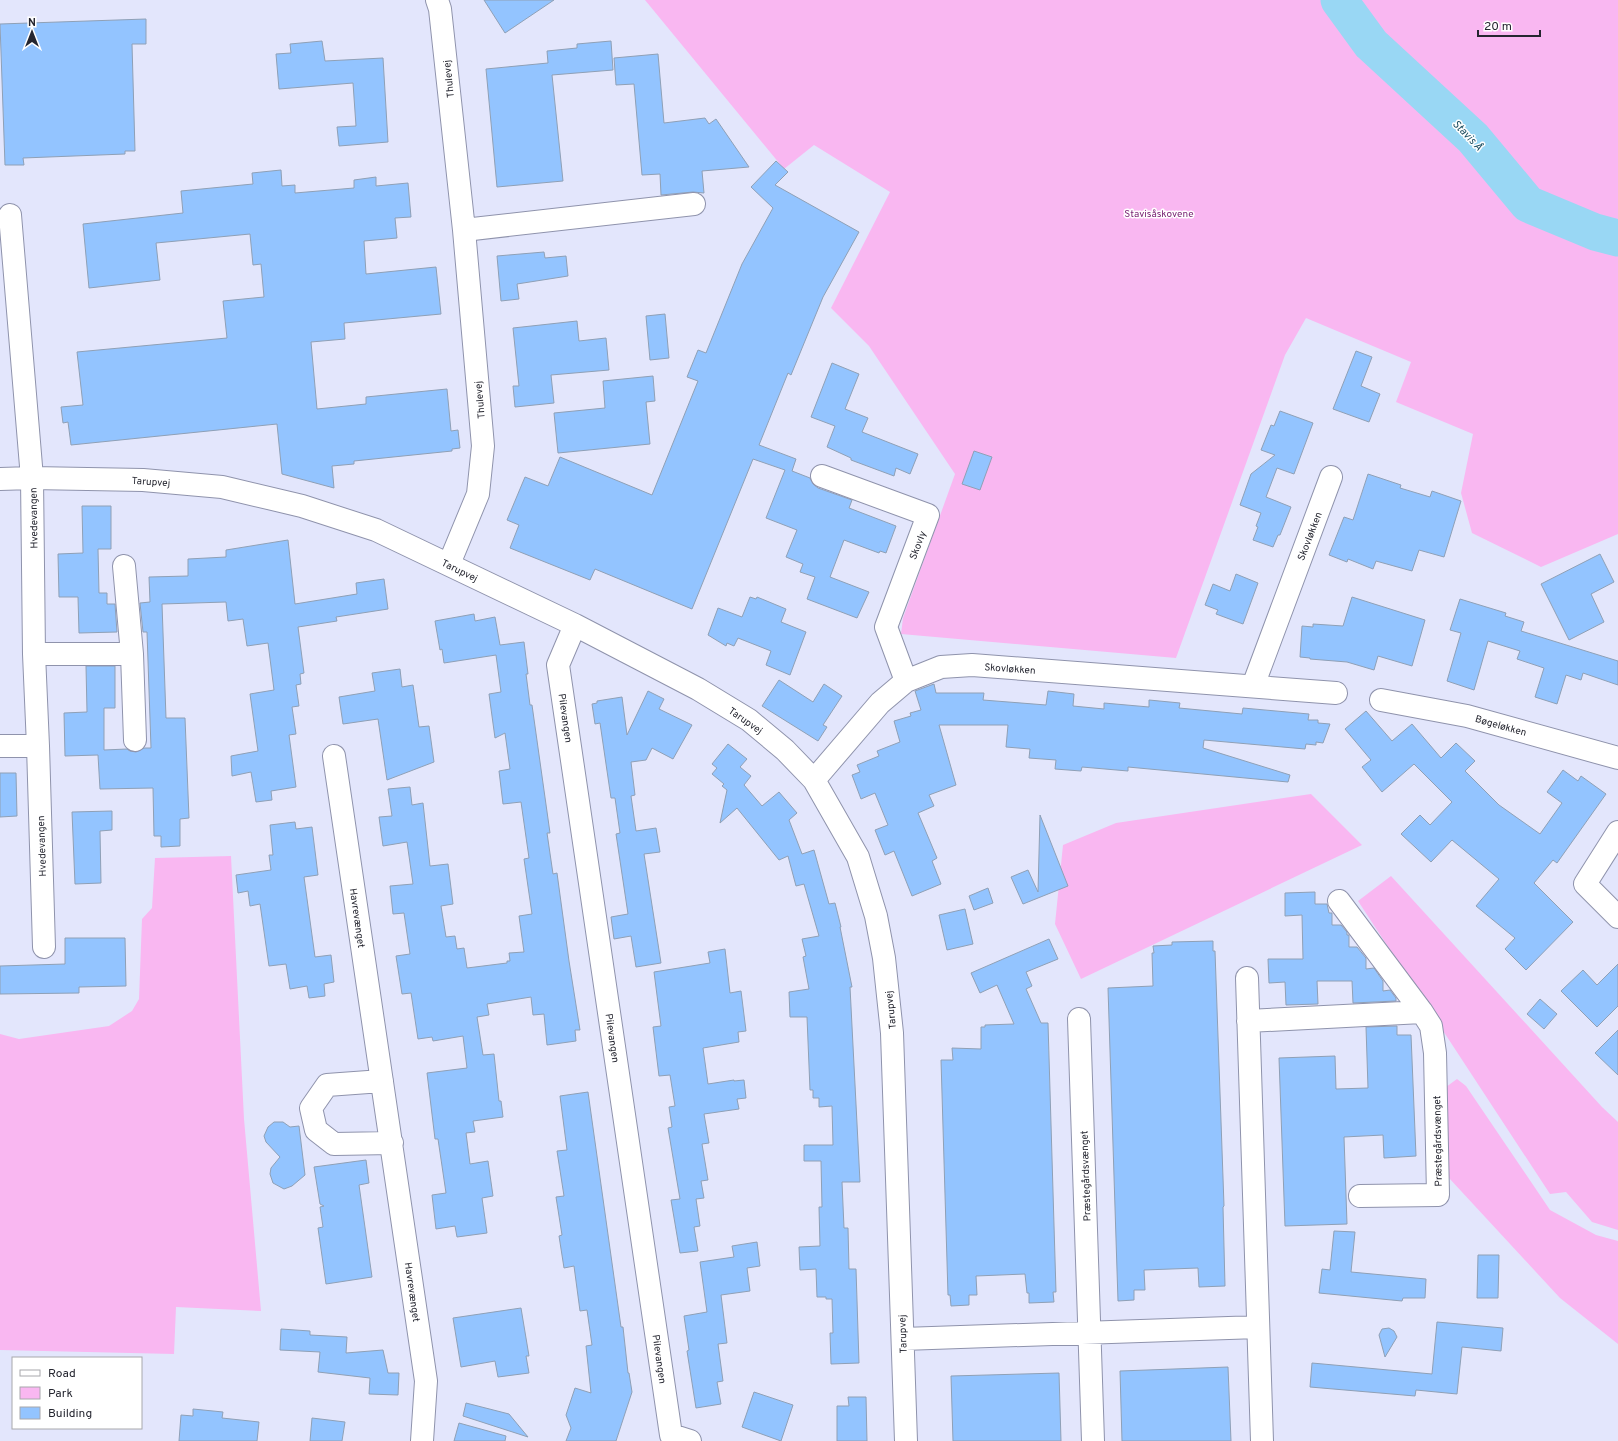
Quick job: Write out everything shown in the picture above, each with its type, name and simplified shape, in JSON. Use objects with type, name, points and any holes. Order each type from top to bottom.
[{"type":"street","name":"Thulevej","points":[[437,0],[440,9],[464,230],[483,446],[478,494],[449,564]]},
{"type":"street","points":[[464,230],[694,204]]},
{"type":"street","points":[[10,215],[32,478]]},
{"type":"street","name":"Skovly","points":[[822,476],[928,516],[886,627],[906,681]]},
{"type":"street","name":"Skovløkken","points":[[1253,686],[1331,477]]},
{"type":"street","name":"Tarupvej","points":[[0,479],[32,478],[143,480],[222,487],[302,506],[376,530],[575,625],[698,689],[749,720],[784,750],[814,780],[858,857],[876,916],[884,958],[892,1033],[906,1441]]},
{"type":"street","name":"Hvedevangen","points":[[32,478],[34,654],[44,947]]},
{"type":"street","points":[[124,566],[132,654],[135,740]]},
{"type":"street","name":"Pilevangen","points":[[575,625],[558,665],[671,1435],[690,1441]]},
{"type":"street","points":[[34,654],[132,654]]},
{"type":"street","name":"Skovløkken","points":[[814,780],[880,703],[906,681],[941,667],[972,665],[1336,693]]},
{"type":"street","name":"Bøgeløkken","points":[[1381,700],[1468,716],[1618,758]]},
{"type":"street","points":[[0,746],[38,746]]},
{"type":"street","name":"Havrevænget","points":[[334,756],[426,1381],[422,1441]]},
{"type":"street","points":[[1618,832],[1585,884],[1618,917]]},
{"type":"street","name":"Præstegårdsvænget","points":[[1338,901],[1431,1026],[1435,1053],[1438,1195],[1360,1196]]},
{"type":"street","points":[[1247,978],[1262,1441]]},
{"type":"street","points":[[1248,1021],[1422,1012]]},
{"type":"street","name":"Præstegårdsvænget","points":[[1079,1019],[1093,1441]]},
{"type":"street","points":[[382,1080],[327,1085],[311,1108],[316,1130],[334,1144],[392,1143]]},
{"type":"street","points":[[902,1339],[1258,1327]]},
{"type":"green space","name":"Stavisåskovene","points":[[645,0],[1618,0],[1618,534],[1541,567],[1472,533],[1461,493],[1473,434],[1396,402],[1411,362],[1306,318],[1285,355],[1176,658],[901,634],[903,618],[955,474],[869,346],[831,308],[890,192],[814,145],[784,169]]},
{"type":"green space","points":[[1311,794],[1362,845],[1081,979],[1055,924],[1063,845],[1116,823]]},
{"type":"green space","points":[[231,856],[244,1119],[261,1311],[176,1307],[174,1354],[0,1350],[0,1034],[19,1039],[109,1026],[132,1011],[139,999],[142,919],[152,908],[155,858]]},
{"type":"green space","points":[[1391,876],[1602,1107],[1618,1122],[1618,1230],[1592,1222],[1566,1192],[1550,1194],[1358,901]]},
{"type":"green space","points":[[1457,1079],[1466,1086],[1550,1210],[1596,1235],[1618,1241],[1618,1344],[1560,1298],[1449,1178],[1446,1087]]},
{"type":"building","points":[[484,0],[554,0],[505,33]]},
{"type":"building","points":[[146,19],[146,44],[132,44],[135,151],[125,151],[125,154],[23,158],[24,165],[5,165],[0,24]]},
{"type":"building","points":[[322,41],[325,61],[383,58],[388,142],[339,146],[337,127],[356,126],[353,83],[279,89],[276,54],[291,53],[290,44]]},
{"type":"building","points":[[611,41],[613,70],[552,75],[563,181],[497,187],[486,69],[548,63],[547,51],[577,48],[577,44]]},
{"type":"building","points":[[658,54],[664,123],[705,118],[709,124],[716,119],[749,167],[702,171],[704,193],[693,192],[661,195],[660,174],[642,175],[634,84],[616,85],[614,58]]},
{"type":"building","points":[[776,161],[788,172],[775,185],[859,232],[823,297],[791,375],[788,373],[759,445],[796,459],[792,471],[810,478],[813,484],[818,488],[852,500],[849,508],[896,526],[886,553],[880,551],[879,553],[844,540],[830,577],[869,592],[857,618],[807,599],[815,577],[800,572],[803,564],[786,557],[797,530],[766,518],[785,470],[753,459],[692,609],[595,569],[590,580],[510,548],[519,525],[507,520],[525,477],[548,486],[560,457],[652,495],[698,381],[687,377],[698,350],[706,353],[742,264],[773,208],[751,187]]},
{"type":"building","points":[[281,170],[282,186],[295,185],[295,193],[354,188],[354,180],[376,177],[376,186],[408,183],[411,217],[395,218],[397,238],[364,241],[366,274],[436,267],[441,314],[344,323],[345,339],[311,342],[317,409],[366,404],[366,397],[447,389],[451,431],[458,430],[460,448],[452,449],[452,451],[354,461],[354,464],[332,466],[334,488],[282,474],[277,424],[71,445],[68,422],[63,423],[61,407],[83,405],[77,352],[227,338],[223,301],[264,297],[261,264],[253,265],[250,234],[156,243],[160,280],[89,288],[83,224],[183,213],[181,191],[253,184],[252,173]]},
{"type":"building","points":[[544,252],[545,258],[566,256],[568,276],[517,284],[519,299],[501,301],[497,256]]},
{"type":"building","points":[[665,314],[669,358],[650,360],[646,316]]},
{"type":"building","points":[[577,321],[579,341],[606,338],[609,370],[551,375],[554,403],[515,407],[513,386],[519,386],[513,328]]},
{"type":"building","points":[[1356,351],[1372,357],[1361,386],[1380,394],[1369,422],[1333,409]]},
{"type":"building","points":[[832,363],[859,374],[845,409],[868,418],[862,432],[918,454],[910,474],[896,468],[894,476],[851,460],[851,458],[827,447],[835,426],[811,417]]},
{"type":"building","points":[[653,376],[655,401],[646,402],[650,444],[558,453],[554,413],[605,408],[603,381]]},
{"type":"building","points":[[1280,411],[1313,423],[1294,474],[1277,468],[1266,497],[1291,507],[1280,535],[1278,535],[1273,547],[1253,540],[1261,513],[1240,505],[1251,474],[1275,455],[1261,450],[1271,425],[1274,426]]},
{"type":"building","points":[[974,451],[992,457],[980,490],[962,484]]},
{"type":"building","points":[[1368,474],[1401,485],[1400,488],[1430,497],[1432,491],[1461,501],[1444,557],[1419,550],[1412,571],[1376,561],[1373,569],[1348,559],[1347,562],[1329,555],[1344,517],[1353,520]]},
{"type":"building","points":[[82,506],[111,506],[111,549],[98,549],[99,593],[107,593],[107,604],[115,604],[117,632],[79,633],[78,597],[59,597],[58,554],[83,553]]},
{"type":"building","points":[[288,540],[295,604],[357,594],[356,583],[384,579],[388,609],[336,617],[337,621],[298,627],[304,673],[300,674],[301,684],[296,685],[299,706],[292,707],[296,734],[289,735],[296,787],[271,791],[272,800],[256,802],[251,772],[232,776],[231,756],[258,751],[250,694],[274,690],[268,643],[247,646],[243,619],[228,621],[226,602],[162,604],[166,718],[185,718],[189,818],[180,819],[180,846],[161,847],[161,836],[154,836],[153,788],[100,789],[98,755],[65,756],[64,713],[87,712],[86,666],[115,666],[115,708],[104,708],[104,750],[127,749],[136,752],[144,748],[151,748],[147,632],[143,632],[140,603],[150,602],[149,577],[188,576],[188,559],[226,557],[226,550]]},
{"type":"building","points":[[1600,554],[1614,582],[1591,594],[1604,622],[1569,640],[1541,584]]},
{"type":"building","points":[[1236,574],[1258,583],[1243,624],[1216,614],[1218,610],[1205,605],[1213,584],[1230,591]]},
{"type":"building","points":[[750,597],[756,599],[757,597],[786,609],[781,622],[806,632],[790,675],[766,665],[771,651],[738,638],[734,646],[727,643],[726,646],[708,635],[718,608],[742,617]]},
{"type":"building","points":[[1352,597],[1425,620],[1412,666],[1378,656],[1374,670],[1347,662],[1300,657],[1302,626],[1313,627],[1313,624],[1343,626]]},
{"type":"building","points":[[1460,599],[1506,613],[1505,616],[1524,622],[1521,631],[1618,661],[1618,685],[1583,673],[1581,680],[1566,675],[1557,704],[1535,697],[1544,668],[1517,659],[1520,651],[1488,641],[1474,690],[1447,681],[1461,633],[1450,630]]},
{"type":"building","points":[[474,614],[475,621],[495,617],[500,645],[524,642],[530,705],[532,705],[550,833],[547,833],[553,874],[557,873],[580,1030],[575,1030],[576,1041],[547,1045],[544,1014],[533,1015],[531,997],[487,1004],[489,1015],[477,1017],[483,1055],[494,1054],[499,1101],[501,1101],[503,1117],[473,1121],[475,1132],[466,1133],[470,1164],[488,1161],[493,1196],[482,1198],[487,1233],[457,1237],[455,1226],[436,1229],[432,1195],[446,1193],[438,1139],[435,1139],[427,1073],[467,1068],[463,1036],[433,1041],[432,1037],[418,1039],[411,993],[402,994],[396,956],[410,954],[404,913],[393,914],[390,886],[413,884],[407,842],[383,846],[379,817],[392,816],[388,789],[410,787],[412,805],[423,803],[430,866],[448,864],[453,904],[441,906],[446,937],[455,936],[457,949],[464,948],[467,968],[507,963],[507,961],[510,961],[509,953],[524,952],[519,916],[532,914],[524,859],[529,858],[521,802],[503,804],[499,771],[510,769],[505,733],[495,738],[489,694],[501,692],[496,655],[444,663],[435,621]]},
{"type":"building","points":[[400,669],[402,687],[413,685],[419,727],[429,726],[434,762],[387,780],[378,719],[343,724],[339,697],[375,691],[372,673]]},
{"type":"building","points":[[779,680],[813,702],[824,684],[842,696],[823,725],[827,727],[818,741],[762,706]]},
{"type":"building","points":[[934,684],[936,693],[984,693],[983,700],[1046,705],[1048,691],[1074,694],[1073,706],[1104,709],[1104,703],[1149,707],[1149,700],[1180,703],[1179,708],[1242,714],[1243,708],[1309,714],[1308,720],[1318,720],[1318,723],[1330,724],[1323,743],[1316,742],[1316,745],[1306,744],[1305,749],[1204,740],[1203,748],[1290,775],[1288,782],[1128,767],[1128,771],[1082,767],[1081,771],[1055,769],[1056,760],[1029,758],[1030,749],[1006,747],[1008,725],[939,725],[956,785],[929,795],[934,806],[918,813],[937,858],[932,861],[941,884],[912,896],[894,851],[885,855],[875,830],[888,825],[875,793],[861,799],[852,775],[860,772],[857,765],[879,756],[877,751],[900,742],[894,721],[911,716],[910,713],[921,710],[915,691]]},
{"type":"building","points":[[648,691],[664,699],[659,709],[692,725],[673,759],[652,748],[646,760],[631,762],[635,795],[631,796],[636,831],[656,828],[660,852],[644,854],[661,963],[636,967],[631,936],[614,939],[611,917],[628,914],[616,834],[620,833],[615,798],[611,798],[600,723],[595,724],[592,704],[597,703],[597,701],[622,697],[627,735]]},
{"type":"building","points":[[1366,711],[1392,741],[1412,724],[1441,758],[1456,743],[1475,761],[1465,771],[1499,805],[1540,834],[1562,803],[1547,792],[1563,770],[1578,781],[1581,776],[1606,794],[1557,863],[1553,860],[1534,883],[1573,922],[1526,970],[1505,949],[1515,938],[1476,906],[1499,879],[1452,840],[1431,862],[1401,834],[1420,815],[1430,825],[1452,802],[1414,764],[1382,792],[1362,767],[1371,760],[1345,729]]},
{"type":"building","points":[[728,744],[747,759],[740,767],[751,776],[744,785],[762,806],[779,792],[797,813],[789,820],[802,854],[814,850],[829,904],[835,903],[841,927],[852,987],[850,987],[860,1182],[842,1182],[844,1228],[848,1228],[849,1269],[856,1269],[859,1363],[831,1364],[830,1333],[833,1333],[832,1299],[817,1297],[816,1269],[800,1270],[799,1247],[820,1246],[819,1207],[822,1207],[821,1161],[804,1161],[804,1145],[833,1145],[832,1106],[819,1107],[819,1098],[813,1098],[813,1090],[810,1090],[807,1017],[790,1017],[789,992],[809,989],[803,957],[806,956],[802,939],[819,936],[804,884],[796,886],[788,856],[779,860],[737,808],[720,823],[727,790],[722,786],[724,784],[712,774],[717,768],[712,764]]},
{"type":"building","points":[[0,773],[16,773],[17,816],[0,817]]},
{"type":"building","points":[[112,811],[112,830],[100,831],[101,883],[75,884],[72,812]]},
{"type":"building","points":[[1040,815],[1068,886],[1023,904],[1011,877],[1028,870],[1038,892]]},
{"type":"building","points":[[295,822],[296,829],[312,827],[318,875],[304,877],[315,957],[331,955],[334,982],[324,984],[325,996],[309,998],[307,986],[290,989],[286,964],[269,966],[260,904],[250,906],[248,891],[238,893],[236,875],[271,870],[269,855],[273,855],[270,825]]},
{"type":"building","points":[[988,888],[993,903],[974,910],[969,896]]},
{"type":"building","points":[[1315,892],[1315,904],[1327,904],[1329,913],[1332,913],[1332,925],[1341,925],[1347,932],[1347,935],[1349,935],[1349,947],[1357,947],[1366,958],[1366,969],[1374,968],[1383,981],[1383,991],[1390,990],[1396,998],[1396,1001],[1353,1003],[1352,981],[1317,981],[1318,1004],[1286,1005],[1285,982],[1269,983],[1268,959],[1303,959],[1302,915],[1285,916],[1285,893]]},
{"type":"building","points":[[965,909],[973,944],[947,950],[939,915]]},
{"type":"building","points":[[65,938],[125,938],[126,986],[79,987],[79,993],[0,994],[0,966],[65,964]]},
{"type":"building","points":[[1049,939],[1058,959],[1026,972],[1032,986],[1026,989],[1041,1023],[1048,1023],[1056,1292],[1053,1292],[1054,1302],[1029,1303],[1029,1293],[1027,1293],[1025,1274],[976,1276],[977,1295],[969,1295],[969,1305],[951,1306],[950,1295],[948,1295],[941,1060],[953,1060],[952,1048],[981,1049],[981,1027],[985,1027],[985,1025],[1014,1024],[997,985],[980,993],[971,973]]},
{"type":"building","points":[[1213,941],[1213,951],[1215,951],[1224,1206],[1225,1286],[1199,1287],[1198,1268],[1144,1270],[1145,1290],[1134,1290],[1134,1300],[1118,1301],[1108,988],[1153,986],[1153,946],[1172,945],[1172,942]]},
{"type":"building","points":[[725,949],[730,993],[741,991],[746,1031],[738,1032],[739,1042],[703,1048],[708,1084],[744,1080],[746,1098],[737,1099],[739,1109],[704,1114],[709,1143],[702,1144],[708,1180],[701,1181],[704,1198],[696,1199],[700,1226],[694,1227],[698,1251],[680,1253],[671,1200],[680,1199],[668,1128],[672,1127],[669,1107],[675,1106],[670,1075],[659,1076],[653,1027],[661,1026],[654,972],[710,963],[708,952]]},
{"type":"building","points":[[1618,964],[1618,1006],[1597,1027],[1561,991],[1583,970],[1597,985]]},
{"type":"building","points":[[1540,999],[1557,1014],[1544,1029],[1527,1014]]},
{"type":"building","points":[[1397,1026],[1397,1035],[1411,1035],[1416,1156],[1384,1158],[1383,1135],[1344,1137],[1347,1224],[1285,1226],[1279,1058],[1335,1056],[1336,1089],[1368,1088],[1366,1027]]},
{"type":"building","points":[[1618,1030],[1618,1075],[1595,1053]]},
{"type":"building","points":[[588,1092],[621,1327],[623,1327],[628,1373],[632,1392],[616,1441],[566,1441],[571,1428],[566,1415],[575,1388],[591,1393],[586,1346],[592,1345],[587,1310],[580,1311],[574,1266],[564,1268],[559,1236],[562,1235],[556,1197],[564,1196],[557,1151],[567,1150],[560,1096]]},
{"type":"building","points":[[274,1122],[283,1122],[290,1127],[299,1126],[305,1175],[292,1186],[284,1189],[273,1183],[270,1174],[271,1168],[280,1157],[266,1142],[264,1136],[268,1127]]},
{"type":"building","points":[[366,1160],[369,1183],[359,1185],[372,1277],[326,1284],[318,1228],[323,1227],[320,1207],[324,1206],[320,1204],[314,1167]]},
{"type":"building","points":[[1334,1231],[1355,1232],[1351,1272],[1426,1279],[1425,1298],[1403,1298],[1402,1301],[1319,1293],[1322,1269],[1330,1270]]},
{"type":"building","points":[[757,1242],[760,1266],[747,1268],[750,1291],[721,1295],[727,1343],[718,1344],[723,1381],[717,1382],[721,1404],[696,1408],[687,1351],[689,1350],[684,1316],[707,1312],[700,1262],[734,1257],[732,1246]]},
{"type":"building","points":[[1478,1255],[1499,1255],[1498,1298],[1477,1298]]},
{"type":"building","points":[[521,1308],[529,1356],[526,1356],[529,1373],[498,1377],[495,1361],[461,1367],[453,1318]]},
{"type":"building","points":[[1437,1322],[1503,1328],[1501,1351],[1462,1347],[1457,1394],[1416,1390],[1415,1396],[1310,1387],[1312,1363],[1432,1374]]},
{"type":"building","points":[[1389,1328],[1394,1331],[1397,1337],[1385,1357],[1379,1335],[1382,1329]]},
{"type":"building","points":[[281,1329],[310,1331],[310,1335],[347,1337],[346,1353],[383,1350],[388,1373],[399,1373],[398,1395],[369,1394],[370,1378],[318,1372],[320,1352],[280,1350]]},
{"type":"building","points":[[1228,1367],[1231,1441],[1122,1441],[1120,1371]]},
{"type":"building","points":[[1059,1373],[1061,1441],[953,1441],[951,1376]]},
{"type":"building","points":[[754,1392],[793,1405],[781,1441],[742,1427]]},
{"type":"building","points":[[848,1397],[866,1397],[867,1441],[837,1441],[837,1406],[849,1406]]},
{"type":"building","points":[[466,1403],[509,1414],[528,1437],[463,1416]]},
{"type":"building","points":[[193,1409],[223,1412],[222,1418],[259,1422],[257,1441],[179,1441],[181,1415],[193,1416]]},
{"type":"building","points":[[312,1418],[345,1422],[342,1441],[310,1441]]},
{"type":"building","points":[[459,1423],[506,1436],[505,1441],[454,1441]]},
{"type":"waterway","name":"Stavis Å","points":[[1339,0],[1371,44],[1473,138],[1528,204],[1595,232],[1618,238]]}]
